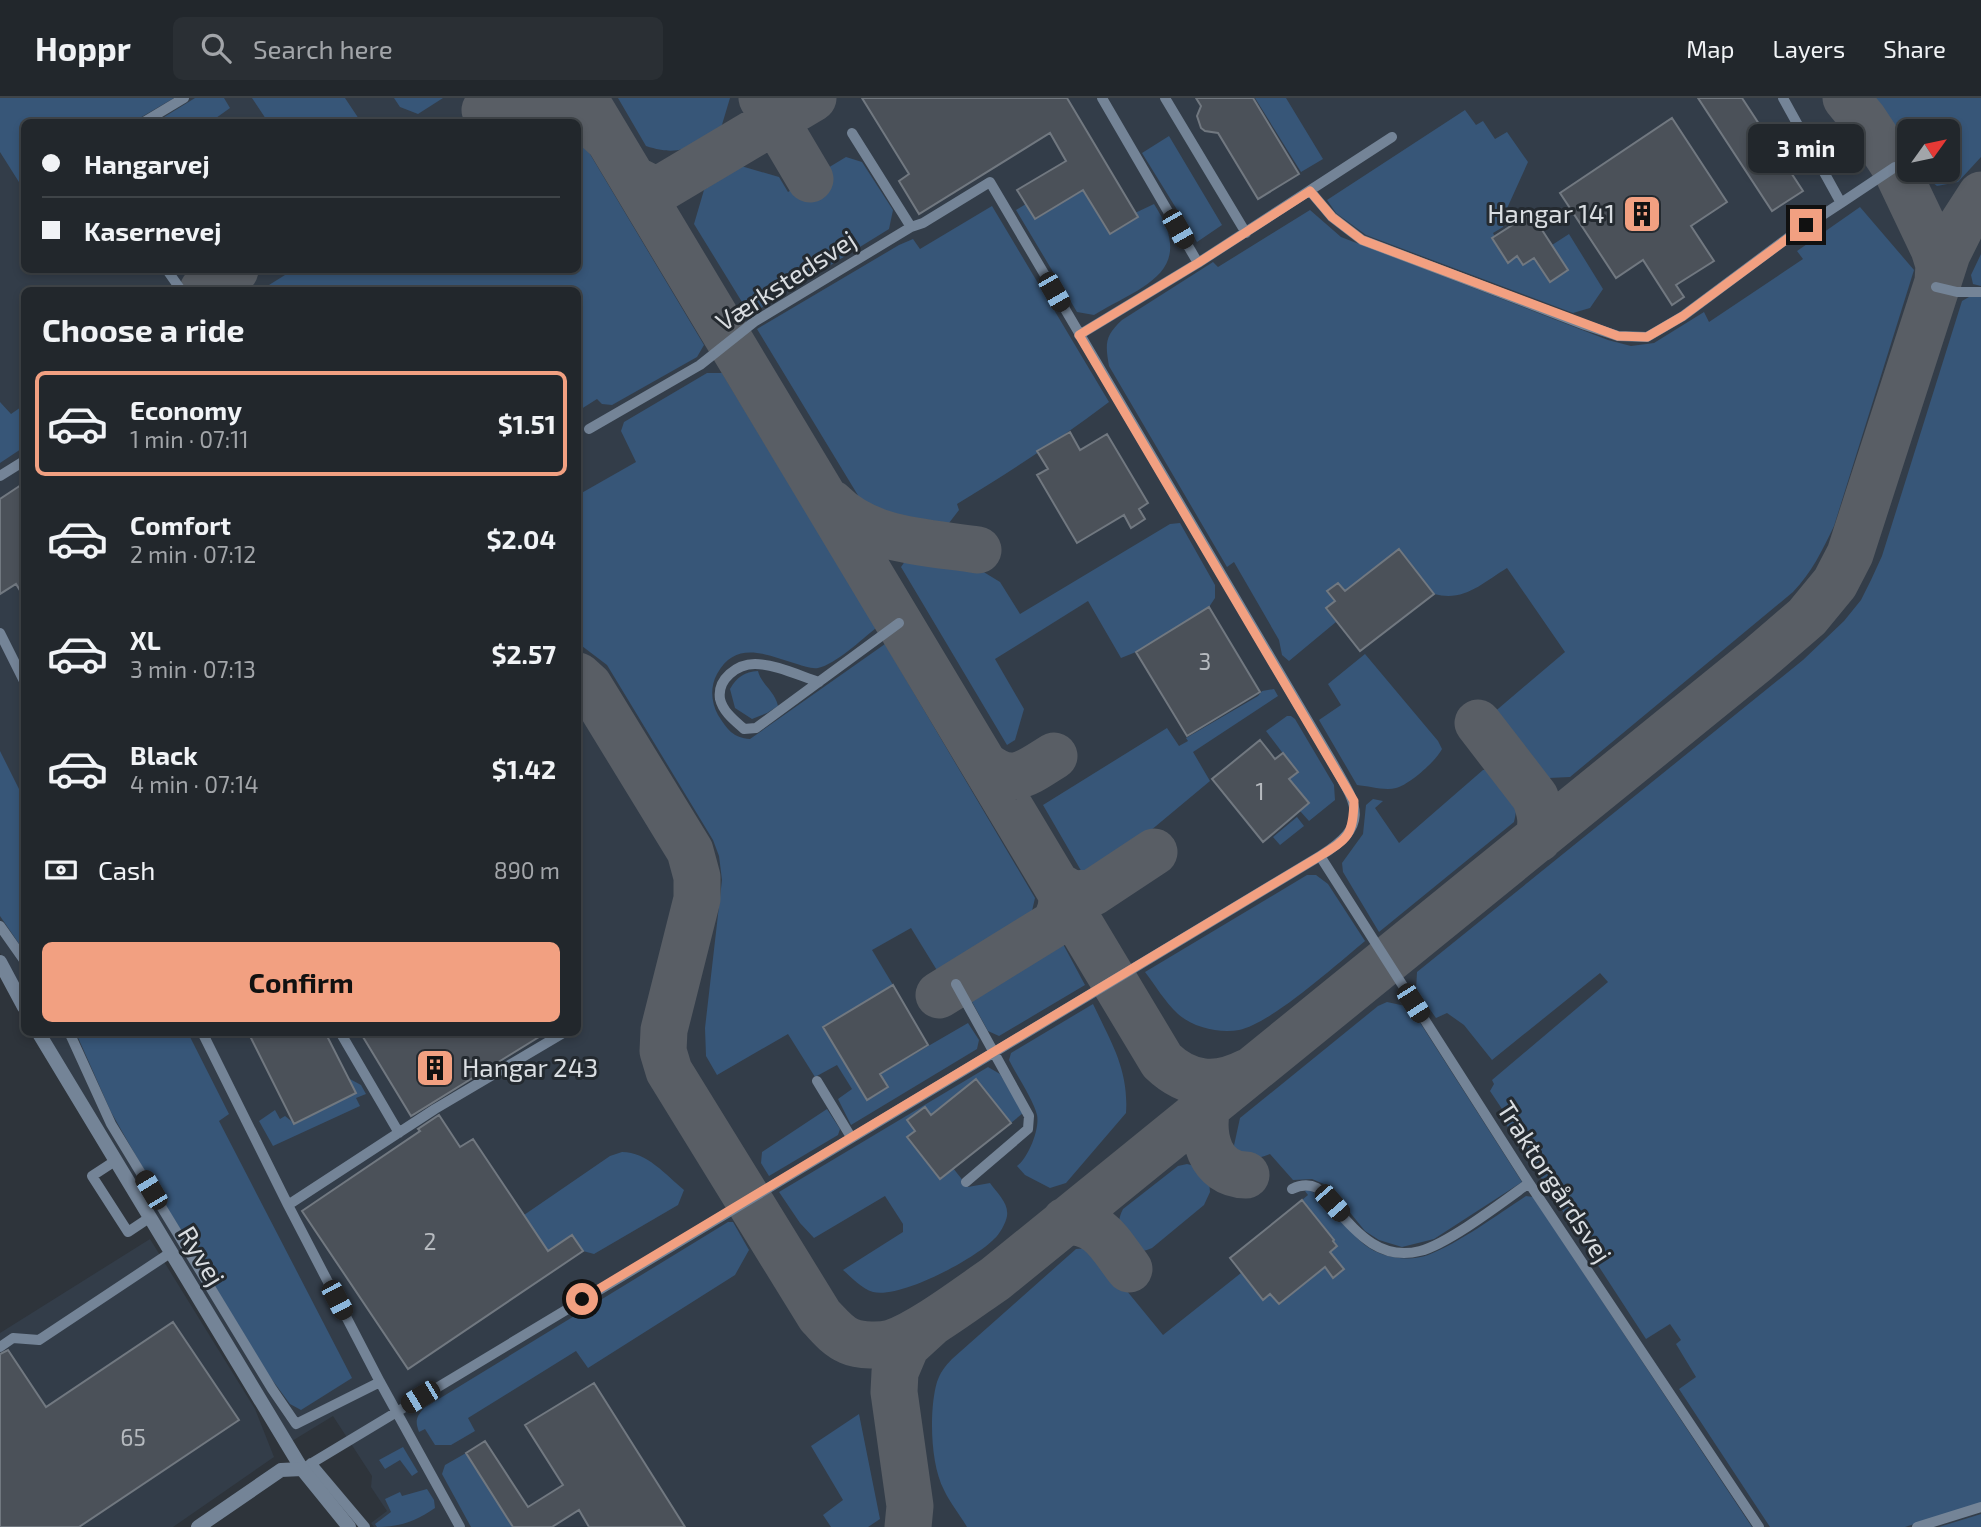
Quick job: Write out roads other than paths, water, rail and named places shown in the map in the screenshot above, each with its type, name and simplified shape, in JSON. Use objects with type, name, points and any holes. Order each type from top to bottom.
[{"type":"street","points":[[0,962],[21,1001]]},
{"type":"street","name":"Ryvej","points":[[40,1036],[170,1253],[306,1466],[349,1527]]},
{"type":"street","points":[[198,1527],[281,1469],[306,1466]]},
{"type":"lane","points":[[149,119],[184,98]]},
{"type":"lane","points":[[1102,98],[1198,263]]},
{"type":"lane","points":[[1165,98],[1246,233]]},
{"type":"lane","points":[[1783,98],[1841,203]]},
{"type":"lane","points":[[852,133],[911,227]]},
{"type":"lane","points":[[365,1527],[306,1466],[1340,843],[1353,825],[1354,801],[1079,335],[1246,233],[1392,137]]},
{"type":"lane","points":[[1310,191],[1332,217],[1362,240],[1585,325],[1618,336],[1647,337],[1683,316],[1789,237],[1895,167]]},
{"type":"lane","name":"Værkstedsvej","points":[[589,429],[700,365],[754,322],[990,182],[1079,335]]},
{"type":"lane","points":[[1937,287],[1956,292],[1981,292]]},
{"type":"lane","points":[[0,476],[21,463]]},
{"type":"lane","points":[[819,682],[759,664],[745,665],[729,673],[722,686],[720,699],[730,718],[744,729],[755,728],[819,682],[899,623]]},
{"type":"lane","points":[[0,633],[21,675]]},
{"type":"lane","name":"Traktorgårdsvej","points":[[1320,856],[1529,1183],[1759,1527]]},
{"type":"lane","points":[[0,926],[21,956]]},
{"type":"lane","points":[[956,984],[1029,1116],[1028,1129],[966,1182]]},
{"type":"lane","points":[[71,1036],[111,1124],[272,1390],[296,1424],[380,1382]]},
{"type":"lane","points":[[204,1036],[380,1382],[460,1527]]},
{"type":"lane","points":[[342,1036],[399,1133]]},
{"type":"lane","points":[[288,1205],[399,1133],[558,1036]]},
{"type":"lane","points":[[817,1081],[851,1137]]},
{"type":"lane","points":[[115,1161],[92,1176],[128,1232],[149,1218]]},
{"type":"lane","points":[[1292,1189],[1305,1185],[1319,1189],[1371,1245],[1389,1252],[1406,1253],[1422,1251],[1441,1241],[1529,1183]]},
{"type":"lane","points":[[0,1347],[13,1338],[40,1340],[170,1253]]},
{"type":"lane","points":[[1917,1527],[1981,1507]]},
{"type":"place","name":"Hangar 141","points":[[1642,214]]},
{"type":"place","name":"Hangar 243","points":[[435,1068]]}]
